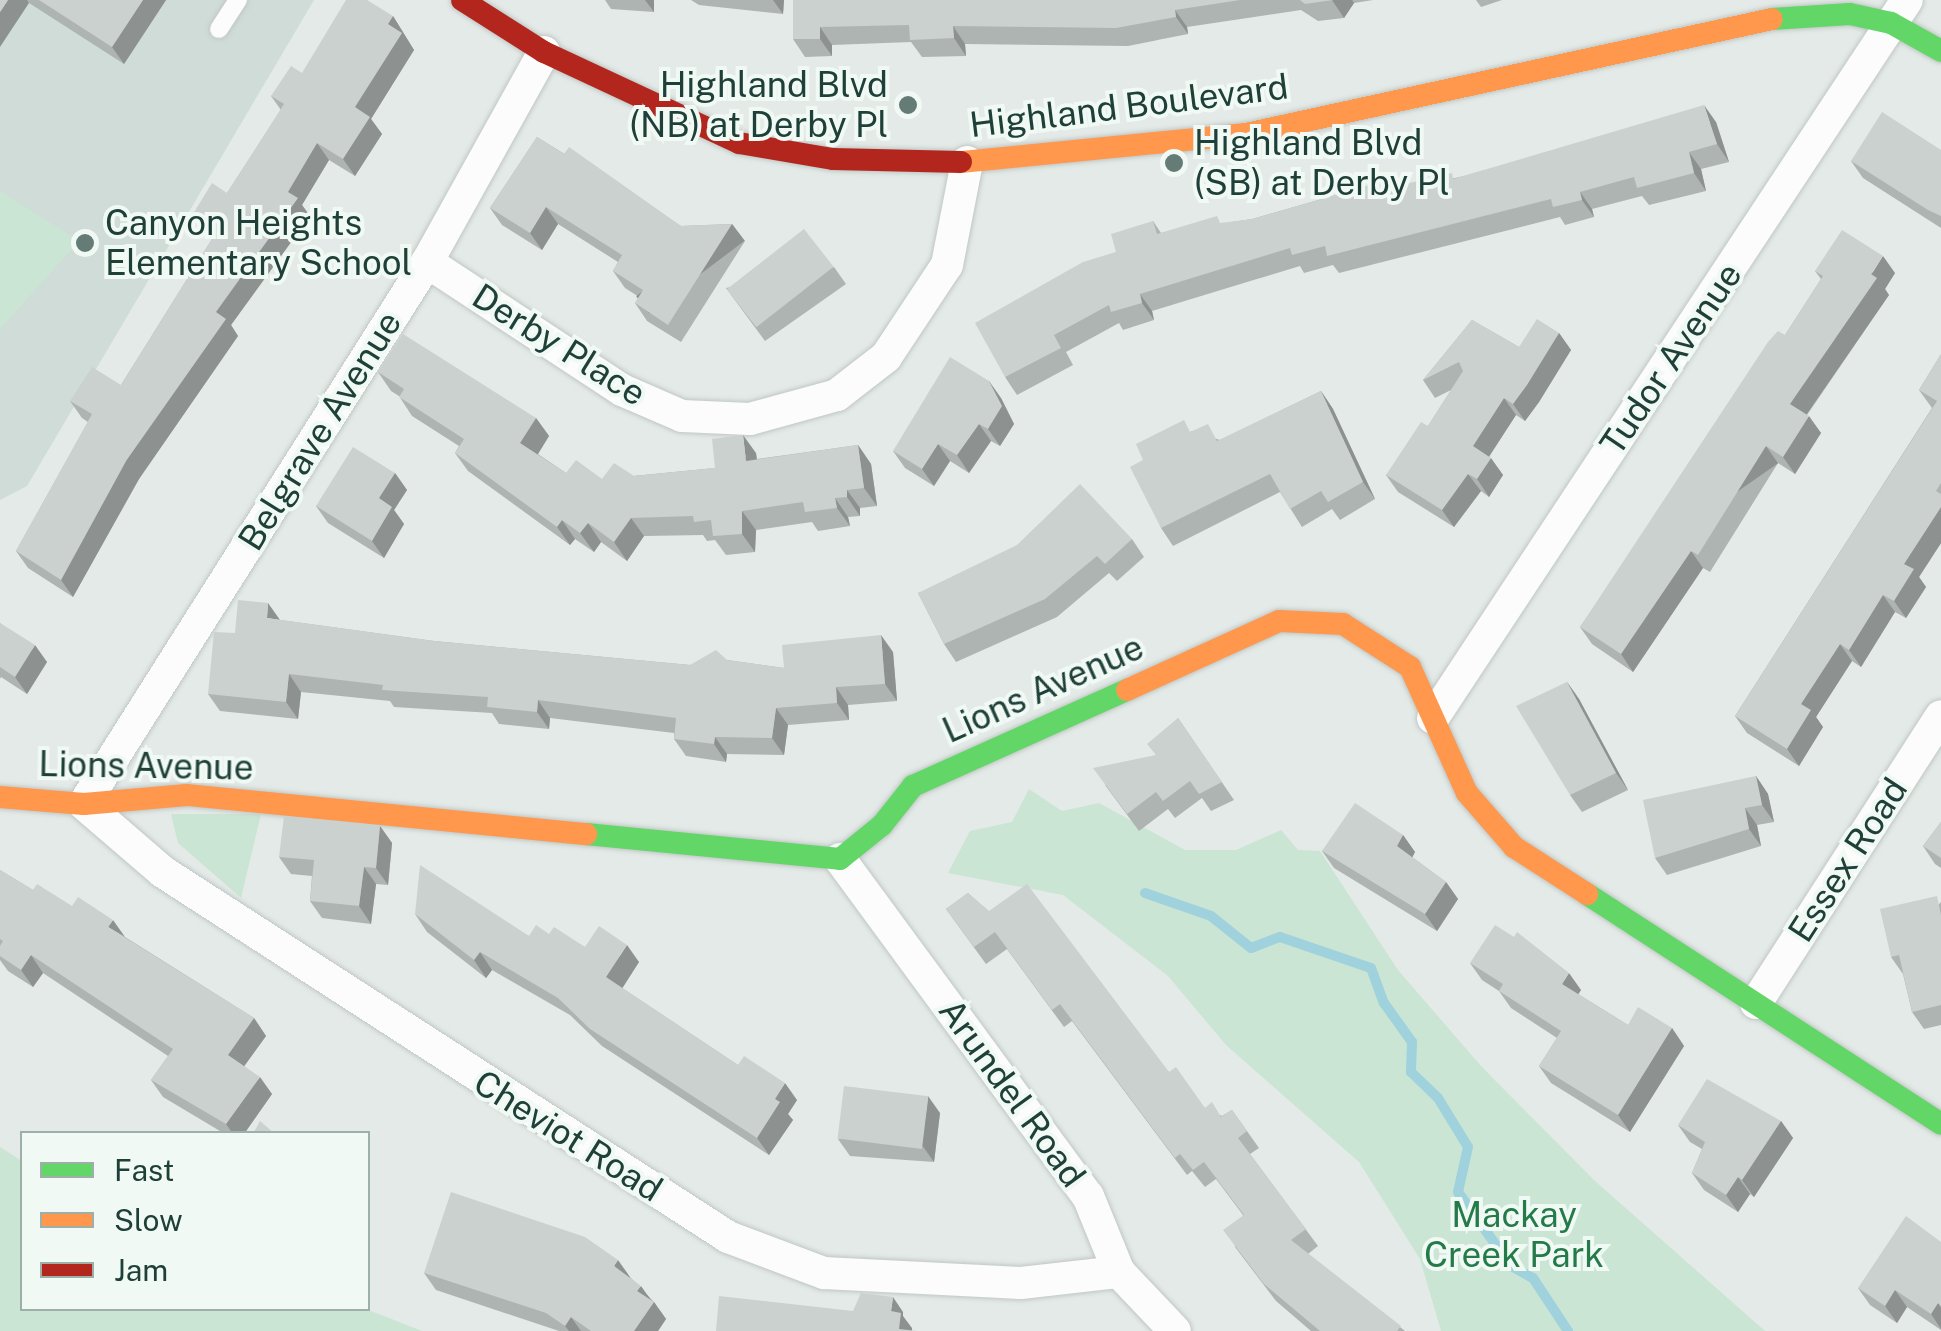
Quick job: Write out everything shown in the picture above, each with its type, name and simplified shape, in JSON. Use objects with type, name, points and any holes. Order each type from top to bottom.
[{"type":"street","name":"Highland Boulevard","points":[[462,0],[544,52],[739,143],[833,159],[967,162],[1246,134],[1758,20],[1899,12],[1941,51]]},
{"type":"street","name":"Tudor Avenue","points":[[1433,718],[1899,12]]},
{"type":"street","name":"Belgrave Avenue","points":[[84,804],[426,262],[544,52]]},
{"type":"street","name":"Derby Place","points":[[426,262],[622,390],[682,416],[750,419],[837,394],[886,357],[947,265],[967,162]]},
{"type":"street","name":"Lions Avenue","points":[[0,797],[84,804],[187,795],[840,859],[882,825],[914,786],[1279,621],[1343,624],[1410,667],[1467,793],[1514,846],[1941,1124]]},
{"type":"street","name":"Essex Road","points":[[1756,1004],[1941,716]]},
{"type":"street","name":"Cheviot Road","points":[[84,804],[163,872],[728,1238],[824,1273],[1021,1283],[1118,1272]]},
{"type":"street","name":"Arundel Road","points":[[840,859],[1088,1196],[1118,1272],[1175,1331]]},
{"type":"lane","points":[[219,29],[238,0]]},
{"type":"shaded area","name":"Canyon Heights Elementary School","points":[[0,0],[314,0],[27,486],[0,500]]},
{"type":"green space","points":[[0,191],[79,241],[0,329]]},
{"type":"green space","name":"Mackay Creek Park","points":[[1029,789],[1062,811],[1099,803],[1185,850],[1236,850],[1281,830],[1298,850],[1320,851],[1398,970],[1481,1066],[1595,1181],[1765,1331],[1441,1331],[1420,1259],[1359,1162],[1226,1045],[1168,976],[1063,895],[948,873],[970,831],[1012,822]]},
{"type":"green space","points":[[171,814],[261,814],[241,898],[178,843]]},
{"type":"green space","points":[[0,1147],[20,1160],[20,1311],[370,1311],[422,1331],[0,1331]]},
{"type":"building","points":[[39,0],[143,0],[112,47]]},
{"type":"building","points":[[346,0],[367,0],[393,16],[388,24],[402,33],[355,107],[370,117],[343,159],[317,143],[288,192],[298,198],[216,312],[226,319],[126,461],[61,580],[16,551],[92,414],[70,401],[92,367],[121,385],[212,239],[215,227],[193,214],[212,183],[227,193],[284,104],[271,96],[291,66],[302,73]]},
{"type":"building","points":[[793,0],[1240,0],[1175,10],[1176,17],[1116,28],[953,26],[954,38],[910,40],[909,25],[820,27],[820,39],[793,39]]},
{"type":"building","points":[[1300,0],[1333,0],[1305,4]]},
{"type":"building","points":[[1704,105],[1717,144],[1689,152],[1694,173],[1637,188],[1634,177],[1580,192],[1582,200],[1553,207],[1551,199],[1327,256],[1325,246],[1292,255],[1290,248],[1140,294],[1142,303],[1111,312],[1109,305],[1054,335],[1061,348],[1005,377],[975,323],[1083,262],[1116,252],[1111,234],[1153,221],[1157,234],[1217,216],[1220,223],[1252,219],[1374,184],[1376,191],[1452,173],[1453,179]]},
{"type":"building","points":[[1882,112],[1941,150],[1941,216],[1851,161]]},
{"type":"building","points":[[537,137],[564,154],[569,147],[681,226],[732,224],[668,325],[635,303],[643,290],[613,271],[622,255],[546,207],[530,233],[490,208]]},
{"type":"building","points":[[804,229],[834,267],[756,327],[727,289]]},
{"type":"building","points":[[1842,230],[1883,256],[1871,274],[1877,278],[1790,404],[1809,416],[1783,457],[1766,446],[1698,555],[1691,551],[1621,654],[1580,627],[1768,342],[1778,331],[1785,335],[1823,276],[1815,271]]},
{"type":"building","points":[[1537,319],[1559,333],[1513,404],[1504,398],[1473,446],[1491,458],[1477,479],[1468,474],[1442,510],[1386,475],[1421,422],[1428,426],[1463,371],[1459,362],[1423,380],[1472,320],[1519,347]]},
{"type":"building","points":[[403,334],[536,418],[520,443],[566,473],[576,460],[602,479],[614,463],[634,476],[715,468],[712,439],[743,435],[746,461],[858,445],[864,488],[847,490],[847,497],[835,498],[837,508],[805,512],[803,502],[742,511],[742,534],[713,536],[711,520],[694,522],[693,516],[631,518],[614,542],[588,523],[580,533],[562,520],[557,527],[455,453],[464,439],[399,397],[404,389],[378,372]]},
{"type":"building","points":[[1941,354],[1941,483],[1936,491],[1941,494],[1941,507],[1904,564],[1914,569],[1894,601],[1883,595],[1849,650],[1840,644],[1801,704],[1811,710],[1787,749],[1735,716],[1937,401],[1919,390]]},
{"type":"building","points":[[950,357],[989,381],[1002,406],[988,429],[979,424],[957,455],[938,444],[922,469],[893,451]]},
{"type":"building","points":[[1321,391],[1363,482],[1328,502],[1321,491],[1290,509],[1270,474],[1161,528],[1130,467],[1143,460],[1136,444],[1184,420],[1190,432],[1208,424],[1217,441]]},
{"type":"building","points":[[353,447],[395,473],[379,498],[392,507],[372,541],[316,506]]},
{"type":"building","points":[[1080,484],[1132,539],[1105,564],[1097,556],[1045,599],[944,644],[918,593],[1017,545]]},
{"type":"building","points":[[238,600],[268,603],[267,618],[434,641],[690,665],[716,650],[727,660],[784,668],[782,645],[881,635],[885,684],[836,687],[837,703],[776,708],[772,738],[715,737],[714,744],[674,739],[676,718],[538,700],[537,712],[487,707],[488,697],[382,690],[383,685],[289,674],[286,702],[208,694],[214,632],[235,633]]},
{"type":"building","points":[[0,623],[35,645],[15,677],[0,667]]},
{"type":"building","points":[[1567,682],[1616,773],[1570,795],[1516,706]]},
{"type":"building","points":[[1178,718],[1222,782],[1199,794],[1190,781],[1163,801],[1156,792],[1127,814],[1093,768],[1156,755],[1147,744]]},
{"type":"building","points":[[1756,776],[1762,805],[1745,808],[1749,829],[1655,858],[1643,800]]},
{"type":"building","points":[[1355,803],[1403,835],[1397,846],[1446,882],[1425,914],[1322,851]]},
{"type":"building","points":[[284,816],[380,826],[376,868],[364,867],[359,906],[310,901],[314,860],[279,857]]},
{"type":"building","points":[[1941,822],[1941,858],[1923,846]]},
{"type":"building","points":[[420,865],[529,936],[536,925],[549,934],[554,927],[585,947],[599,926],[627,945],[606,977],[738,1065],[744,1056],[785,1083],[775,1099],[780,1102],[757,1138],[590,1029],[558,998],[480,952],[474,960],[415,914]]},
{"type":"building","points":[[0,870],[33,890],[37,884],[72,906],[78,897],[113,920],[108,927],[254,1018],[228,1055],[260,1077],[226,1124],[151,1080],[173,1049],[31,955],[21,970],[0,956]]},
{"type":"building","points":[[1027,884],[1169,1072],[1176,1067],[1205,1108],[1212,1102],[1221,1117],[1232,1110],[1247,1131],[1238,1138],[1306,1229],[1291,1240],[1401,1326],[1397,1331],[1320,1331],[1264,1284],[1223,1230],[1244,1215],[1204,1162],[1193,1170],[1180,1154],[1175,1158],[1060,1004],[1052,1010],[995,932],[974,947],[946,909],[968,893],[989,911]]},
{"type":"building","points":[[1937,896],[1941,915],[1941,1005],[1912,1012],[1899,955],[1891,957],[1880,909]]},
{"type":"building","points":[[1495,925],[1514,937],[1517,932],[1569,973],[1562,984],[1628,1025],[1638,1007],[1672,1028],[1618,1115],[1539,1066],[1561,1031],[1499,991],[1503,984],[1470,963]]},
{"type":"building","points":[[1707,1079],[1781,1121],[1742,1180],[1738,1177],[1726,1195],[1692,1173],[1705,1142],[1678,1125]]},
{"type":"building","points":[[844,1086],[928,1096],[922,1149],[838,1139]]},
{"type":"building","points":[[260,1121],[272,1131],[255,1131]]},
{"type":"building","points":[[451,1192],[585,1237],[618,1260],[614,1266],[641,1286],[637,1291],[654,1302],[634,1331],[591,1331],[571,1317],[565,1326],[546,1313],[424,1273]]},
{"type":"building","points":[[1906,1216],[1941,1242],[1941,1306],[1938,1303],[1931,1314],[1895,1290],[1885,1306],[1858,1288]]},
{"type":"building","points":[[861,1293],[893,1297],[891,1311],[901,1313],[899,1329],[918,1331],[716,1331],[719,1296],[853,1311]]},
{"type":"waterway","points":[[1145,893],[1211,916],[1251,948],[1280,937],[1371,968],[1384,1003],[1412,1042],[1411,1072],[1438,1098],[1468,1147],[1458,1192],[1511,1266],[1533,1278],[1568,1331]]},
{"type":"traffic: fast","points":[[1772,19],[1850,14],[1891,23],[1941,51]]},
{"type":"traffic: fast","points":[[586,834],[840,859],[882,825],[913,786],[1127,690]]},
{"type":"traffic: fast","points":[[1587,894],[1941,1124]]},
{"type":"traffic: slow","points":[[961,162],[1246,134],[1772,19]]},
{"type":"traffic: slow","points":[[1127,690],[1279,621],[1343,624],[1410,667],[1467,793],[1514,847],[1587,894]]},
{"type":"traffic: slow","points":[[0,797],[84,804],[187,795],[586,834]]},
{"type":"traffic: jam","points":[[462,0],[544,52],[739,143],[833,159],[961,162]]},
{"type":"place","name":"Highland Blvd (NB) at Derby Pl","points":[[908,105]]},
{"type":"place","name":"Highland Blvd (SB) at Derby Pl","points":[[1174,163]]},
{"type":"place","name":"Canyon Heights Elementary School","points":[[85,243]]}]
